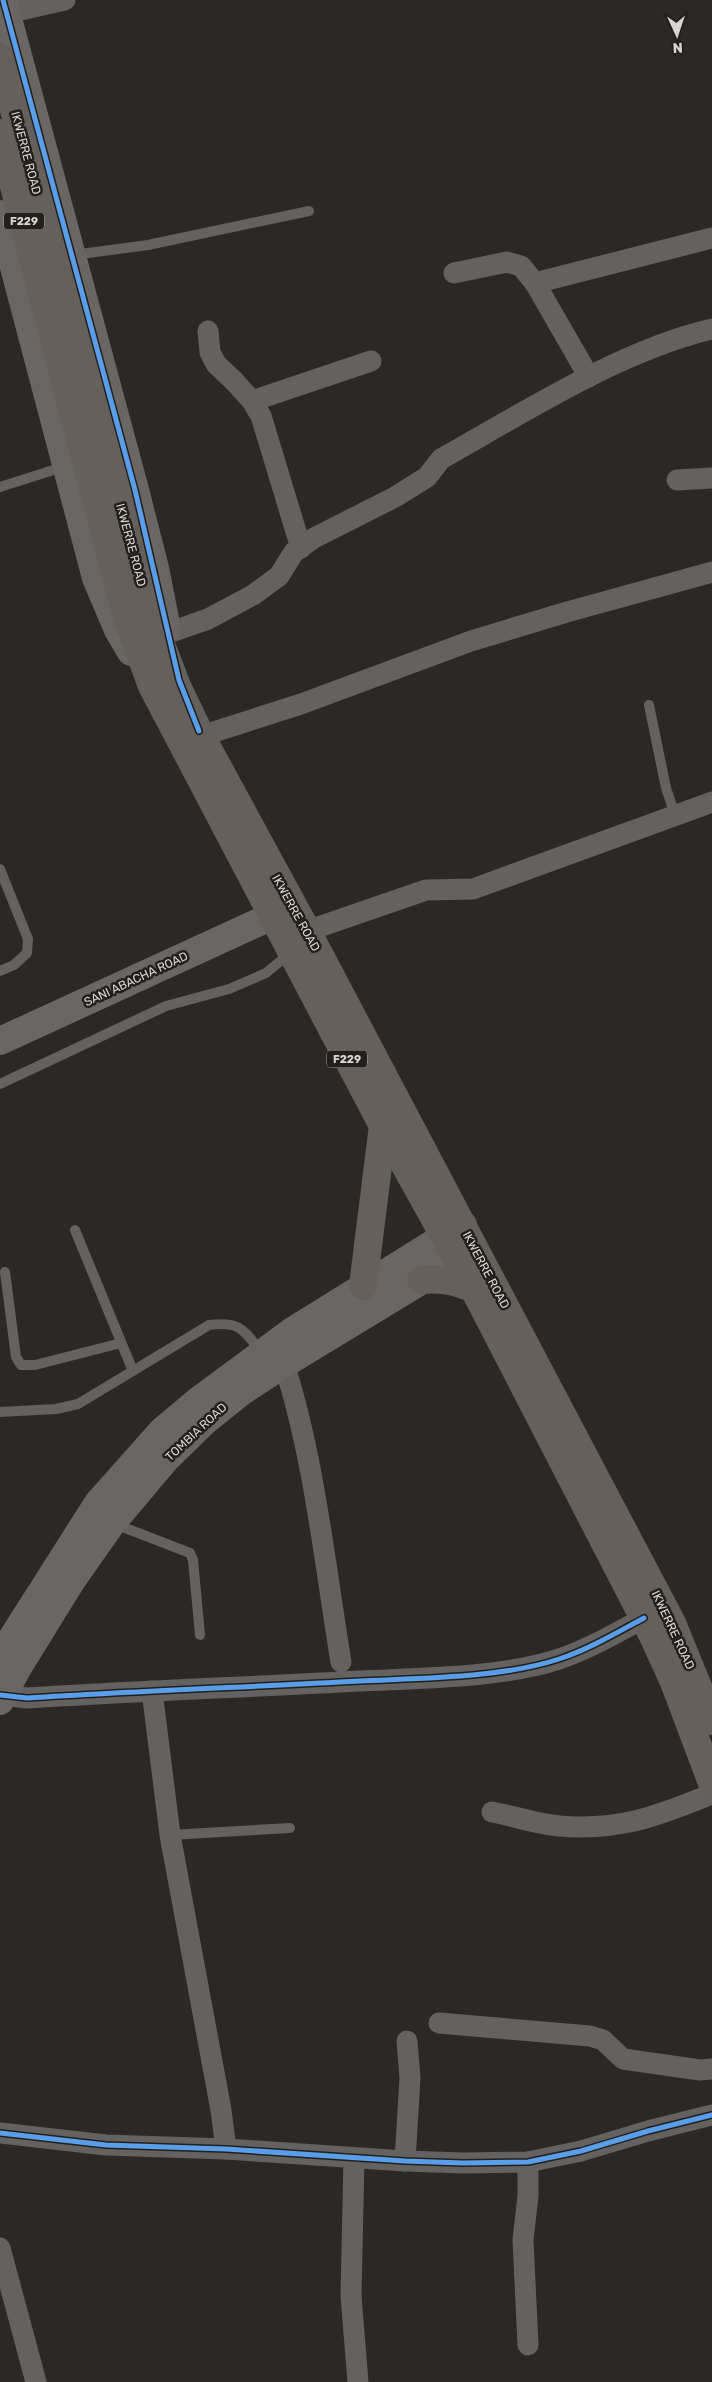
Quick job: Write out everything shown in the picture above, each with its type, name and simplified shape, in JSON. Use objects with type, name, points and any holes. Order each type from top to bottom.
[{"type":"main road","name":"IKWERRE ROAD","points":[[0,58],[127,618],[152,686],[383,1126],[453,1230]]},
{"type":"main road","name":"IKWERRE ROAD","points":[[0,134],[58,308],[148,606],[177,686],[200,733],[307,931],[467,1257],[672,1622],[712,1721]]},
{"type":"main road","points":[[364,1286],[383,1126]]},
{"type":"main road","name":"IKWERRE ROAD","points":[[467,1257],[474,1289],[644,1618],[674,1682],[709,1767]]},
{"type":"main road","points":[[421,1280],[448,1280],[474,1289]]},
{"type":"street","points":[[65,0],[5,7],[155,568],[179,680],[200,733],[301,704],[471,642],[566,612],[712,572]]},
{"type":"street","points":[[0,214],[96,578],[118,630],[152,686]]},
{"type":"street","points":[[535,283],[712,238]]},
{"type":"street","points":[[454,273],[507,262],[521,266],[535,283],[589,377]]},
{"type":"street","points":[[168,633],[208,619],[253,595],[279,576],[294,552],[314,538],[395,497],[427,477],[441,459],[589,377],[688,334],[712,329]]},
{"type":"street","points":[[208,331],[210,352],[216,364],[252,401],[268,435],[301,548]]},
{"type":"street","points":[[252,401],[370,361]]},
{"type":"street","points":[[677,480],[712,478]]},
{"type":"street","points":[[307,931],[426,890],[473,889],[712,802]]},
{"type":"street","name":"SANI ABACHA ROAD","points":[[0,1041],[272,916]]},
{"type":"street","name":"TOMBIA ROAD","points":[[5,1664],[72,1580],[112,1523],[166,1459],[205,1421],[241,1392],[273,1358],[364,1286],[453,1230]]},
{"type":"street","name":"TOMBIA ROAD","points":[[1,1697],[5,1664],[98,1503],[162,1432],[198,1400],[273,1358],[467,1257]]},
{"type":"street","points":[[273,1358],[296,1402],[307,1455],[340,1662]]},
{"type":"street","points":[[1,1697],[27,1698],[390,1680],[522,1668],[558,1659],[592,1646],[644,1618]]},
{"type":"street","points":[[152,1691],[170,1835],[221,2110],[226,2149]]},
{"type":"street","points":[[492,1812],[559,1826],[620,1826],[660,1816],[712,1794]]},
{"type":"street","points":[[438,2023],[590,2036],[603,2040],[623,2060],[700,2070],[712,2069]]},
{"type":"street","points":[[406,2161],[410,2078],[407,2041]]},
{"type":"street","points":[[0,2133],[106,2145],[226,2149],[406,2161],[463,2163],[528,2162],[581,2151],[712,2115]]},
{"type":"street","points":[[354,2158],[350,2296],[358,2382]]},
{"type":"street","points":[[528,2162],[528,2196],[523,2240],[528,2345]]},
{"type":"street","points":[[0,2248],[36,2382]]},
{"type":"lane","points":[[72,255],[148,245],[309,210]]},
{"type":"lane","points":[[0,487],[67,466]]},
{"type":"lane","points":[[648,705],[666,788],[674,815]]},
{"type":"lane","points":[[0,869],[28,939],[27,953],[14,965],[0,972]]},
{"type":"lane","points":[[0,1084],[166,1006],[236,986],[266,973],[291,952]]},
{"type":"lane","points":[[75,1230],[133,1370]]},
{"type":"lane","points":[[5,1272],[16,1357],[22,1365],[35,1365],[122,1343]]},
{"type":"lane","points":[[0,1412],[69,1407],[78,1404],[209,1325],[227,1323],[243,1329],[273,1358]]},
{"type":"lane","points":[[112,1523],[167,1546],[182,1548],[190,1553],[200,1635]]},
{"type":"lane","points":[[170,1835],[290,1828]]},
{"type":"cycle path","points":[[3,0],[135,490],[179,680],[199,731]]},
{"type":"cycle path","points":[[0,1695],[27,1698],[487,1674],[559,1659],[592,1646],[644,1618]]},
{"type":"cycle path","points":[[0,2133],[106,2145],[226,2149],[405,2161],[463,2163],[528,2162],[581,2151],[648,2131],[712,2115]]}]
